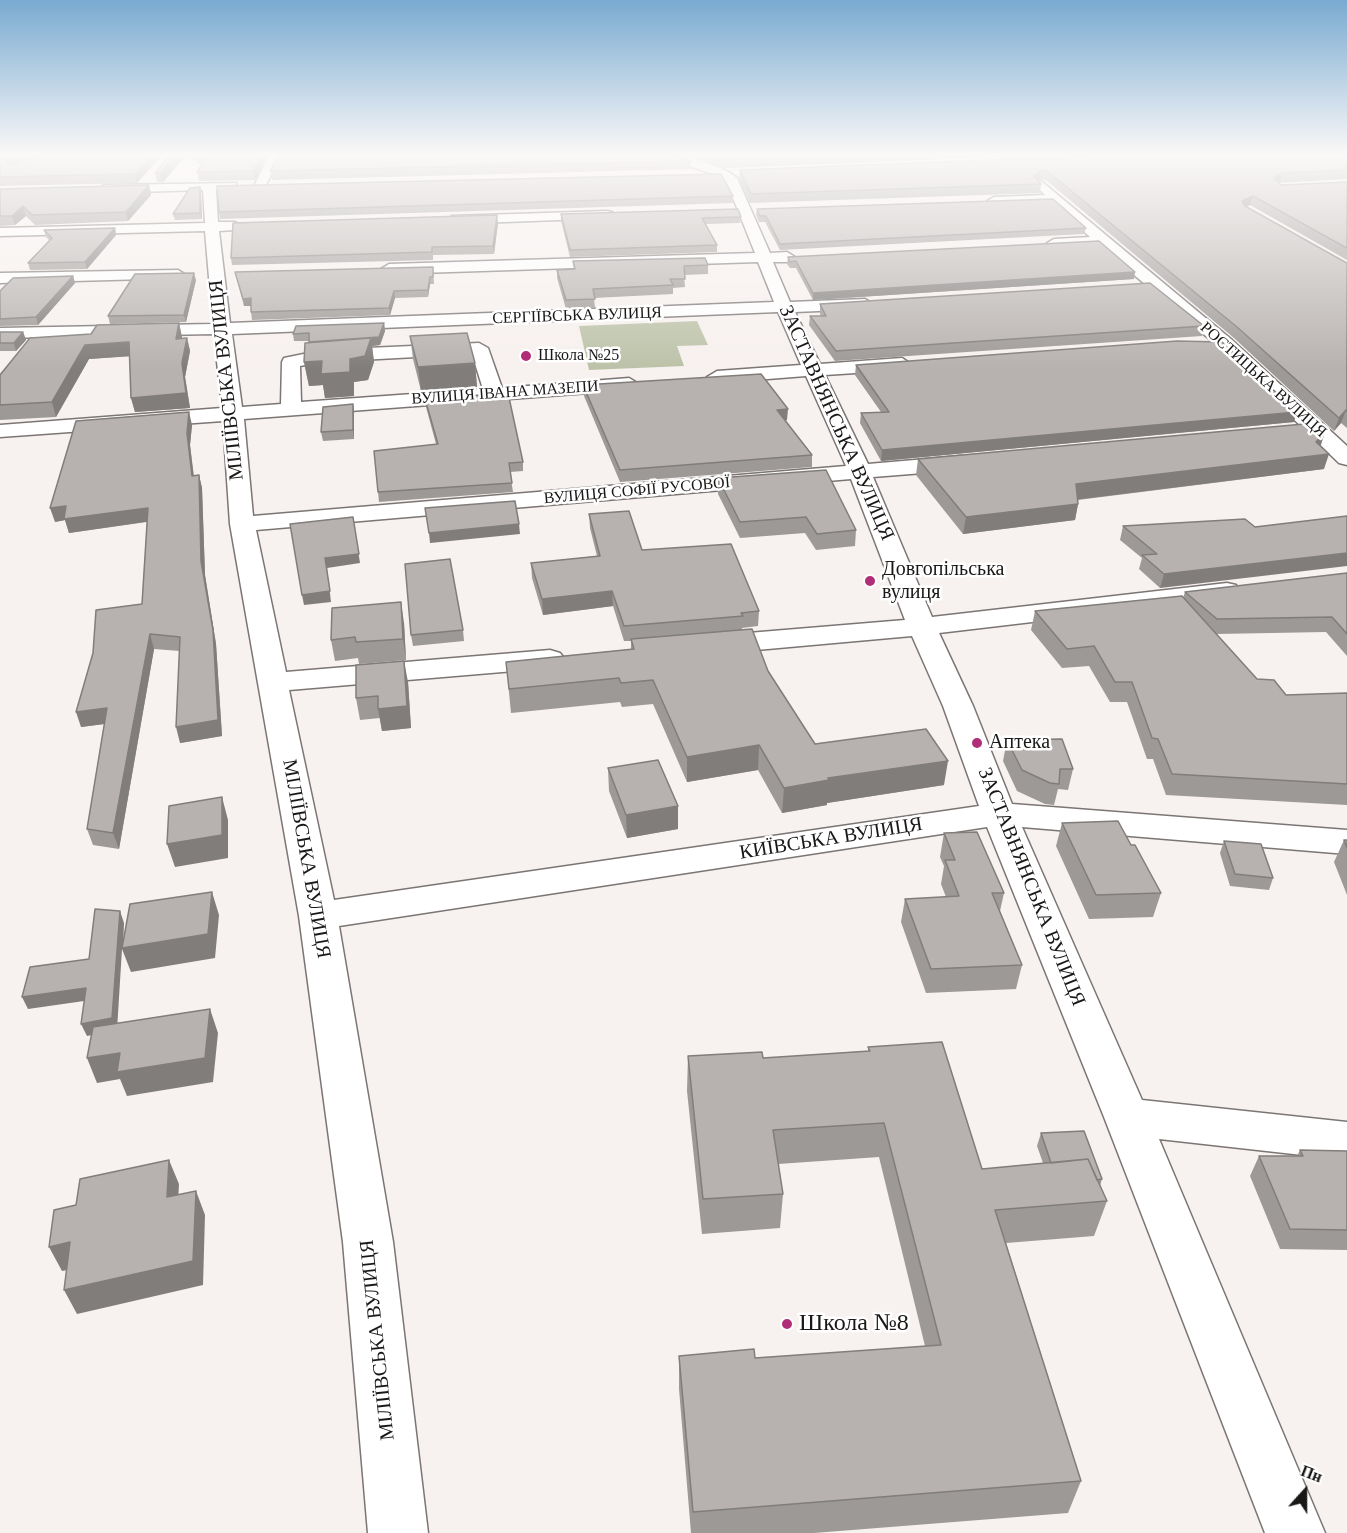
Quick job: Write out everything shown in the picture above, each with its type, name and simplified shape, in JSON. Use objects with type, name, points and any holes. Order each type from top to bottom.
[{"type":"street","name":"МІЛІЇВСЬКА ВУЛИЦЯ","points":[[213,227],[209,274],[222,328],[233,415],[242,525],[318,916],[368,1242],[398,1533]]},
{"type":"street","points":[[0,232],[230,227]]},
{"type":"street","name":"ЗАСТАВНЯНСЬКА ВУЛИЦЯ","points":[[753,227],[785,309],[860,472],[922,627],[958,706],[999,814],[1127,1117],[1295,1533]]},
{"type":"street","name":"РОСТИЦЬКА ВУЛИЦЯ","points":[[1090,227],[1154,285],[1226,344],[1347,458]]},
{"type":"street","points":[[1036,244],[1106,240]]},
{"type":"street","points":[[368,269],[802,256]]},
{"type":"street","points":[[0,278],[209,274]]},
{"type":"street","points":[[1130,287],[1154,285]]},
{"type":"street","name":"СЕРГІЇВСЬКА ВУЛИЦЯ","points":[[0,333],[785,309],[880,303]]},
{"type":"street","points":[[1195,344],[1226,344]]},
{"type":"street","points":[[291,410],[291,362],[323,356],[479,348],[492,387],[350,390]]},
{"type":"street","points":[[696,379],[919,362]]},
{"type":"street","name":"ВУЛИЦЯ ІВАНА МАЗЕПИ","points":[[0,431],[291,410],[492,387],[648,382]]},
{"type":"street","points":[[1282,433],[1317,429]]},
{"type":"street","name":"ВУЛИЦЯ СОФІЇ РУСОВОЇ","points":[[242,525],[977,461]]},
{"type":"street","points":[[687,647],[922,627],[1253,588]]},
{"type":"street","points":[[274,682],[580,656]]},
{"type":"street","name":"КИЇВСЬКА ВУЛИЦЯ","points":[[318,916],[999,814],[1347,842]]},
{"type":"street","points":[[1127,1117],[1347,1140]]},
{"type":"green space","points":[[697,321],[708,345],[677,346],[684,366],[589,370],[579,326]]},
{"type":"building","points":[[233,227],[496,227],[493,246],[432,247],[432,252],[231,258]]},
{"type":"building","points":[[564,227],[707,227],[717,245],[570,250]]},
{"type":"building","points":[[771,227],[1086,228],[780,244]]},
{"type":"building","points":[[1115,227],[1282,227],[1347,263],[1347,411],[1339,418],[1237,327]]},
{"type":"building","points":[[1308,227],[1347,227],[1347,248]]},
{"type":"building","points":[[115,228],[85,262],[28,263],[52,238],[44,230]]},
{"type":"building","points":[[1099,241],[1135,272],[813,293],[796,261],[790,262],[788,257]]},
{"type":"building","points":[[705,258],[708,265],[684,266],[685,279],[670,279],[673,285],[593,289],[595,299],[566,300],[557,270],[575,269],[573,261]]},
{"type":"building","points":[[433,267],[433,277],[430,277],[428,290],[394,291],[389,308],[251,312],[251,298],[243,299],[235,272]]},
{"type":"building","points":[[194,273],[184,315],[108,316],[135,274]]},
{"type":"building","points":[[73,276],[36,317],[0,319],[0,291],[13,278]]},
{"type":"building","points":[[1150,283],[1204,326],[836,351],[810,316],[826,316],[820,304]]},
{"type":"building","points":[[179,323],[176,339],[187,338],[182,363],[186,393],[131,398],[129,342],[85,345],[52,402],[0,405],[0,375],[30,338],[91,334],[97,325]]},
{"type":"building","points":[[384,323],[379,337],[309,342],[309,333],[293,334],[296,326]]},
{"type":"building","points":[[0,332],[23,332],[14,343],[0,343]]},
{"type":"building","points":[[467,333],[475,363],[418,367],[410,336]]},
{"type":"building","points":[[371,338],[365,356],[350,359],[350,372],[321,374],[322,361],[304,362],[305,343]]},
{"type":"building","points":[[1177,341],[1222,342],[1297,412],[882,450],[861,413],[889,412],[856,365]]},
{"type":"building","points":[[761,374],[788,409],[777,410],[812,455],[620,470],[583,385]]},
{"type":"building","points":[[508,393],[523,462],[509,463],[512,483],[378,492],[374,451],[438,444],[425,399]]},
{"type":"building","points":[[353,404],[353,430],[321,432],[323,407]]},
{"type":"building","points":[[189,412],[187,433],[192,476],[199,475],[201,561],[213,630],[218,720],[176,727],[180,637],[150,634],[113,833],[87,829],[107,708],[76,712],[93,653],[96,610],[142,604],[148,508],[64,519],[66,506],[50,508],[76,421]]},
{"type":"building","points":[[1315,423],[1325,432],[1316,442],[1329,454],[1076,484],[1078,504],[966,517],[918,459]]},
{"type":"building","points":[[826,470],[856,530],[817,534],[806,517],[740,522],[718,478]]},
{"type":"building","points":[[515,501],[519,524],[429,533],[425,508]]},
{"type":"building","points":[[629,511],[642,550],[731,544],[759,611],[741,613],[743,616],[624,626],[612,591],[542,599],[531,563],[600,556],[589,514]]},
{"type":"building","points":[[1347,516],[1347,553],[1164,574],[1142,555],[1157,554],[1123,526],[1245,519],[1255,527]]},
{"type":"building","points":[[353,517],[359,554],[325,558],[330,591],[302,595],[290,524]]},
{"type":"building","points":[[450,559],[463,630],[411,635],[405,564]]},
{"type":"building","points":[[1347,573],[1347,634],[1332,617],[1217,619],[1185,592]]},
{"type":"building","points":[[1182,596],[1257,679],[1274,680],[1286,695],[1347,693],[1347,784],[1172,774],[1158,739],[1152,738],[1132,682],[1115,682],[1094,646],[1067,649],[1035,611]]},
{"type":"building","points":[[401,602],[403,639],[356,642],[355,637],[331,640],[332,608]]},
{"type":"building","points":[[752,629],[768,671],[815,744],[926,729],[948,761],[828,778],[829,780],[784,788],[759,745],[687,757],[653,680],[621,683],[619,678],[509,689],[506,662],[634,649],[631,639]]},
{"type":"building","points":[[404,661],[407,706],[378,709],[378,696],[356,698],[356,665]]},
{"type":"building","points":[[1062,739],[1073,769],[1060,769],[1059,784],[1050,783],[1022,770],[1007,740]]},
{"type":"building","points":[[658,760],[678,806],[626,815],[608,768]]},
{"type":"building","points":[[222,797],[222,835],[167,844],[169,806]]},
{"type":"building","points":[[1118,821],[1131,845],[1135,845],[1161,893],[1096,895],[1062,823]]},
{"type":"building","points":[[977,832],[1004,893],[992,893],[1022,965],[931,969],[905,899],[959,896],[945,860],[955,860],[944,833]]},
{"type":"building","points":[[1224,841],[1261,844],[1273,878],[1235,874]]},
{"type":"building","points":[[212,892],[208,934],[122,948],[130,904]]},
{"type":"building","points":[[95,909],[120,911],[112,1018],[81,1024],[86,988],[22,997],[30,967],[89,959]]},
{"type":"building","points":[[210,1009],[205,1058],[117,1072],[120,1053],[87,1058],[93,1027]]},
{"type":"building","points":[[942,1042],[982,1169],[1088,1159],[1107,1201],[995,1210],[1081,1481],[693,1512],[679,1356],[754,1349],[755,1358],[941,1345],[884,1123],[773,1130],[783,1194],[703,1199],[688,1056],[762,1052],[763,1058],[870,1051],[868,1047]]},
{"type":"building","points":[[1084,1131],[1102,1179],[1097,1180],[1088,1159],[1051,1163],[1041,1133]]},
{"type":"building","points":[[1300,1150],[1347,1151],[1347,1230],[1290,1229],[1259,1156],[1303,1156]]},
{"type":"building","points":[[169,1160],[167,1197],[196,1191],[193,1261],[64,1290],[70,1242],[49,1247],[54,1210],[76,1205],[80,1179]]},
{"type":"place","name":"Школа №25","points":[[526,356]]},
{"type":"place","name":"Довгопільська вулиця","points":[[870,581]]},
{"type":"place","name":"Аптека","points":[[977,743]]},
{"type":"place","name":"Школа №8","points":[[787,1324]]}]
